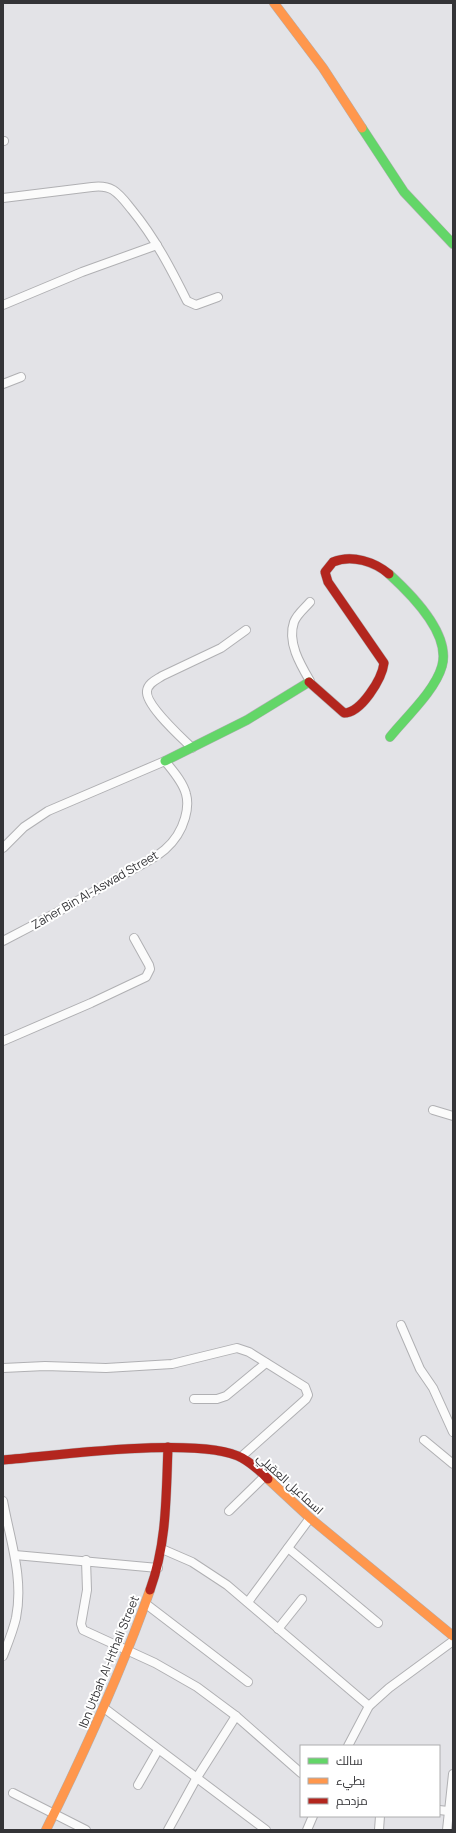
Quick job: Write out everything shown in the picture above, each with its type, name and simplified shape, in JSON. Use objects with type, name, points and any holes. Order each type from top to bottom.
[{"type":"street","points":[[274,3],[323,68],[404,192],[453,244]]},
{"type":"street","points":[[3,198],[97,186],[108,188],[118,194],[127,204],[158,245],[168,261],[187,301],[196,305],[218,297]]},
{"type":"street","points":[[3,305],[82,272],[158,245]]},
{"type":"street","points":[[3,384],[21,377]]},
{"type":"street","points":[[310,602],[294,621],[292,635],[299,662],[310,681],[340,710],[348,713],[360,706],[382,675],[385,666],[383,660],[328,582],[325,572],[331,563],[336,560],[357,560],[376,565],[398,584],[436,629],[442,648],[442,667],[435,680],[390,737]]},
{"type":"street","points":[[192,748],[150,703],[147,692],[149,687],[154,680],[229,644],[246,630]]},
{"type":"street","points":[[3,848],[24,827],[48,811],[192,748],[247,720],[310,681]]},
{"type":"street","name":"Zaher Bin Al-Aswad Street","points":[[3,941],[61,912],[138,867],[161,853],[177,838],[186,815],[186,794],[177,777],[165,761]]},
{"type":"street","points":[[3,1041],[91,1003],[146,977],[150,969],[149,965],[134,938]]},
{"type":"street","points":[[432,1110],[453,1116]]},
{"type":"street","points":[[402,1325],[420,1369],[433,1388],[453,1432]]},
{"type":"street","points":[[3,1368],[39,1366],[106,1368],[161,1365],[172,1364],[238,1348],[249,1352],[305,1387],[308,1395],[306,1399],[241,1457]]},
{"type":"street","points":[[194,1399],[212,1400],[226,1396],[266,1363]]},
{"type":"street","points":[[424,1440],[453,1464]]},
{"type":"street","name":"اسماعيل العقيلي","points":[[3,1460],[168,1447],[208,1448],[241,1457],[265,1476],[310,1518],[453,1636]]},
{"type":"street","name":"Ibn Utbah Al-Hthali Street","points":[[46,1830],[104,1708],[129,1651],[158,1568],[165,1529],[168,1447]]},
{"type":"street","points":[[229,1511],[265,1476]]},
{"type":"street","points":[[3,1501],[18,1572],[19,1598],[16,1618],[3,1656]]},
{"type":"street","points":[[248,1602],[310,1518]]},
{"type":"street","points":[[288,1548],[378,1623]]},
{"type":"street","points":[[162,1549],[203,1568],[227,1585],[369,1706]]},
{"type":"street","points":[[15,1555],[86,1560],[158,1568]]},
{"type":"street","points":[[86,1560],[87,1590],[81,1627],[86,1633],[129,1651],[188,1681],[236,1716],[300,1772]]},
{"type":"street","points":[[278,1629],[302,1599]]},
{"type":"street","points":[[146,1604],[248,1682]]},
{"type":"street","points":[[349,1745],[369,1706],[389,1688],[453,1641]]},
{"type":"street","points":[[104,1708],[196,1779],[266,1830]]},
{"type":"street","points":[[168,1830],[196,1779],[236,1716]]},
{"type":"street","points":[[138,1785],[158,1750]]},
{"type":"street","points":[[447,1830],[453,1774]]},
{"type":"street","points":[[13,1793],[86,1830]]},
{"type":"street","points":[[440,1810],[448,1811]]},
{"type":"street","points":[[307,1830],[313,1817]]},
{"type":"street","points":[[379,1830],[380,1817]]},
{"type":"traffic: fast","points":[[362,128],[404,192],[453,244]]},
{"type":"traffic: fast","points":[[389,574],[418,603],[427,616],[441,641],[443,654],[442,666],[433,685],[390,737]]},
{"type":"traffic: fast","points":[[165,761],[247,720],[309,682]]},
{"type":"traffic: slow","points":[[274,3],[323,68],[362,128]]},
{"type":"traffic: slow","points":[[268,1479],[310,1518],[453,1636]]},
{"type":"traffic: slow","points":[[46,1830],[102,1712],[150,1590]]},
{"type":"traffic: jam","points":[[309,682],[344,713],[351,712],[370,694],[379,678],[384,663],[328,582],[325,572],[333,562],[355,559],[363,560],[377,566],[389,574]]},
{"type":"traffic: jam","points":[[3,1460],[126,1449],[162,1447],[195,1448],[222,1451],[242,1458],[249,1462],[268,1479]]},
{"type":"traffic: jam","points":[[150,1590],[156,1572],[163,1537],[168,1447]]}]
